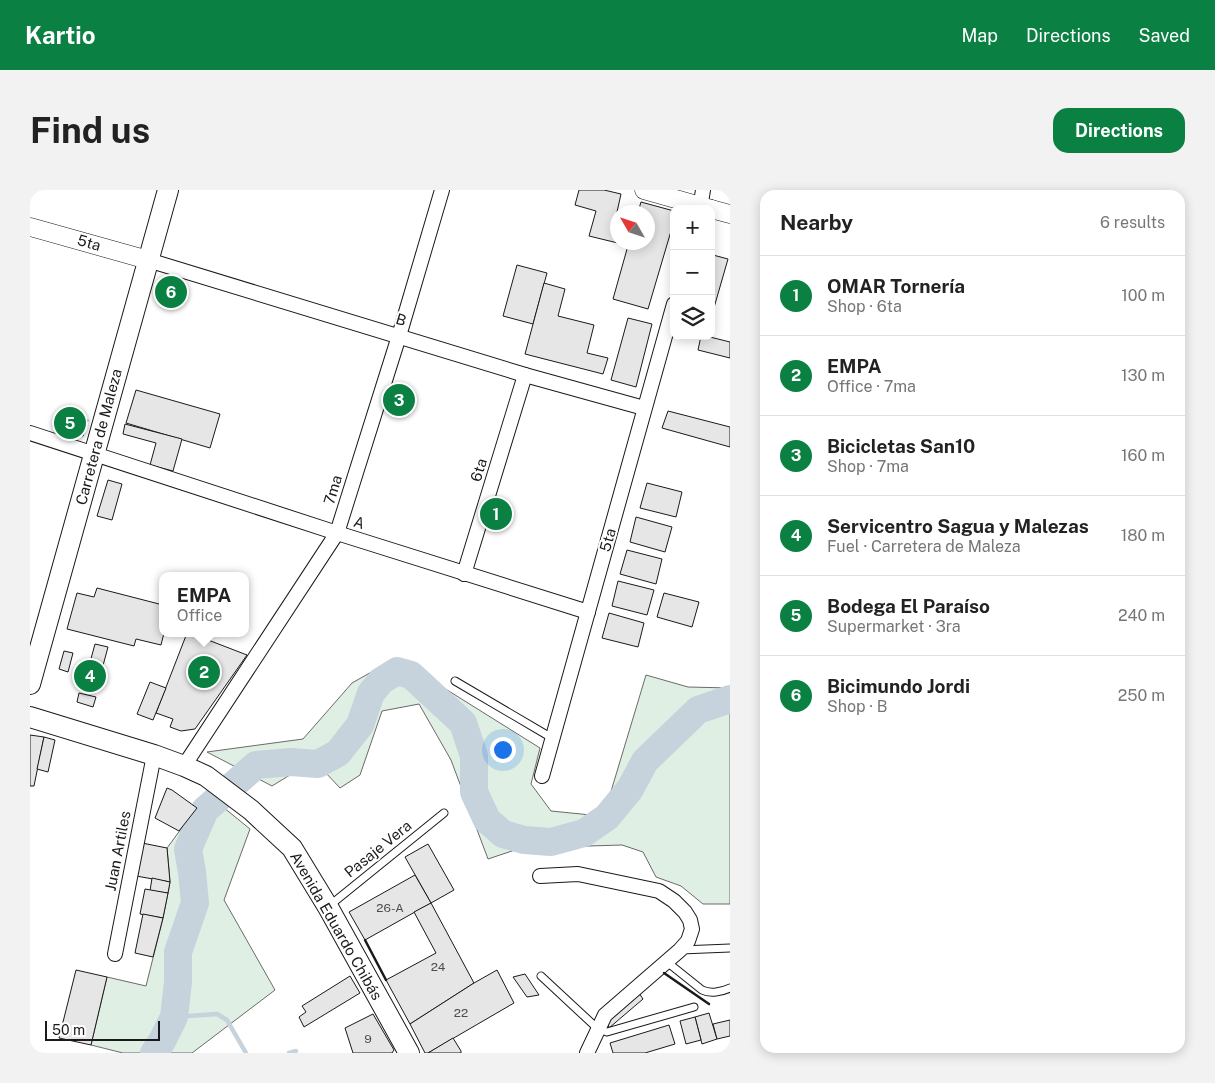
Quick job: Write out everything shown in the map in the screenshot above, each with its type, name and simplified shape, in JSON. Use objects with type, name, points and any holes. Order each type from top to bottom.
[{"type":"main road","name":"Carretera de Maleza","points":[[30,684],[168,190]]},
{"type":"main road","name":"Avenida Eduardo Chibás","points":[[30,717],[184,766],[206,776],[251,810],[292,848],[328,906],[409,1053]]},
{"type":"street","name":"7ma","points":[[184,766],[336,533],[442,190]]},
{"type":"street","points":[[644,190],[705,204],[730,214]]},
{"type":"street","name":"5ta","points":[[30,226],[148,260]]},
{"type":"street","name":"B","points":[[148,260],[525,375],[644,408]]},
{"type":"street","name":"5ta","points":[[542,776],[670,318]]},
{"type":"street","name":"6ta","points":[[464,574],[525,375]]},
{"type":"street","name":"A","points":[[30,433],[336,533],[588,612]]},
{"type":"street","name":"Juan Artiles","points":[[115,954],[154,755]]},
{"type":"street","points":[[540,876],[578,874],[659,891],[674,901],[690,920],[692,929],[688,941],[667,962],[605,1015],[587,1053]]},
{"type":"lane","points":[[455,680],[552,738]]},
{"type":"lane","name":"Pasaje Vera","points":[[328,906],[444,813]]},
{"type":"lane","points":[[680,950],[730,948]]},
{"type":"lane","points":[[667,962],[702,990],[707,992],[730,988]]},
{"type":"lane","points":[[541,976],[598,1029],[607,1032],[694,1008]]},
{"type":"green space","points":[[404,663],[540,748],[531,784],[551,811],[591,815],[609,798],[646,675],[688,687],[730,688],[730,904],[703,904],[681,886],[656,877],[643,852],[622,845],[527,846],[488,859],[451,760],[419,704],[382,711],[360,775],[340,788],[324,771],[298,770],[272,786],[207,752],[303,739],[352,683],[382,666]]},
{"type":"green space","points":[[207,794],[250,829],[224,900],[275,990],[192,1053],[123,1053],[91,1045],[107,977],[146,986],[170,882],[167,848]]},
{"type":"building","points":[[579,190],[604,190],[621,194],[619,205],[610,205],[610,241],[589,236],[596,211],[575,205]]},
{"type":"building","points":[[641,202],[652,205],[640,205]]},
{"type":"building","points":[[655,206],[670,210],[670,235],[648,309],[613,299],[627,250],[655,250]]},
{"type":"building","points":[[715,256],[728,259],[715,304]]},
{"type":"building","points":[[517,265],[547,273],[533,324],[503,316]]},
{"type":"building","points":[[544,283],[565,289],[558,316],[594,325],[587,353],[608,358],[603,374],[525,354]]},
{"type":"building","points":[[628,318],[652,324],[636,387],[611,380]]},
{"type":"building","points":[[715,338],[730,342],[730,358],[698,350],[700,340],[715,340]]},
{"type":"building","points":[[136,390],[220,414],[210,448],[126,423]]},
{"type":"building","points":[[58,411],[88,420],[83,436],[53,427]]},
{"type":"building","points":[[668,411],[730,427],[730,447],[662,428]]},
{"type":"building","points":[[125,424],[182,439],[173,471],[150,465],[156,443],[123,434]]},
{"type":"building","points":[[108,480],[122,484],[112,520],[97,516]]},
{"type":"building","points":[[647,483],[682,492],[676,517],[640,508]]},
{"type":"building","points":[[636,517],[672,527],[665,552],[630,542]]},
{"type":"building","points":[[627,550],[662,559],[656,584],[620,574]]},
{"type":"building","points":[[618,581],[654,590],[647,615],[612,606]]},
{"type":"building","points":[[97,588],[159,604],[159,637],[163,637],[161,645],[136,639],[134,646],[67,629],[77,593],[94,597]]},
{"type":"building","points":[[664,593],[699,602],[692,627],[657,617]]},
{"type":"building","points":[[609,613],[644,623],[638,647],[602,638]]},
{"type":"building","points":[[185,637],[200,637],[247,655],[195,729],[181,731],[170,727],[173,719],[156,713]]},
{"type":"building","points":[[95,644],[108,647],[101,673],[91,670],[89,666]]},
{"type":"building","points":[[64,651],[73,653],[68,672],[59,669]]},
{"type":"building","points":[[150,682],[166,688],[153,720],[137,714]]},
{"type":"building","points":[[79,693],[96,697],[93,707],[77,702]]},
{"type":"building","points":[[30,735],[44,737],[34,786],[30,786]]},
{"type":"building","points":[[44,737],[55,740],[48,772],[37,769]]},
{"type":"building","points":[[167,788],[197,808],[179,831],[155,818]]},
{"type":"building","points":[[142,843],[167,848],[170,882],[136,876]]},
{"type":"building","points":[[428,844],[454,890],[431,903],[405,857]]},
{"type":"building","points":[[415,875],[431,903],[365,940],[349,912]]},
{"type":"building","points":[[152,878],[170,882],[168,893],[150,891]]},
{"type":"building","points":[[145,889],[168,893],[163,918],[140,914]]},
{"type":"building","points":[[431,903],[474,983],[410,1024],[386,980],[436,953],[414,912]]},
{"type":"building","points":[[143,914],[163,918],[153,957],[135,953]]},
{"type":"building","points":[[76,970],[107,977],[91,1045],[59,1038]]},
{"type":"building","points":[[497,970],[514,1003],[425,1053],[410,1024]]},
{"type":"building","points":[[525,974],[539,995],[527,997],[513,977]]},
{"type":"building","points":[[350,976],[360,993],[304,1027],[299,1017],[306,1012],[302,1006]]},
{"type":"building","points":[[639,993],[643,999],[609,1028],[607,1020]]},
{"type":"building","points":[[709,1013],[717,1039],[702,1044],[695,1017]]},
{"type":"building","points":[[373,1014],[394,1050],[392,1053],[353,1053],[345,1028]]},
{"type":"building","points":[[695,1017],[701,1040],[686,1044],[680,1021]]},
{"type":"building","points":[[730,1020],[730,1036],[717,1039],[713,1024]]},
{"type":"building","points":[[669,1025],[675,1044],[645,1053],[613,1053],[610,1043]]},
{"type":"building","points":[[453,1038],[461,1053],[428,1053]]},
{"type":"waterway","points":[[154,1053],[174,1017],[178,982],[178,952],[195,903],[188,849],[205,810],[256,765],[291,762],[318,764],[338,753],[360,725],[371,693],[381,681],[397,671],[411,675],[463,723],[474,756],[474,792],[487,820],[503,834],[524,840],[551,842],[584,833],[607,817],[630,789],[645,761],[698,710],[730,699]]},
{"type":"waterway","points":[[174,1017],[217,1014],[227,1020],[246,1053]]},
{"type":"waterway","points":[[289,1053],[296,1051]]},
{"type":"wall","points":[[365,940],[386,980]]},
{"type":"wall","points":[[664,973],[709,1004]]},
{"type":"place","name":"Bicimundo Jordi","points":[[171,292]]},
{"type":"place","name":"Bicicletas San10","points":[[399,400]]},
{"type":"place","name":"Bodega El Paraíso","points":[[70,423]]},
{"type":"place","name":"OMAR Tornería","points":[[496,514]]},
{"type":"place","name":"EMPA","points":[[204,672]]},
{"type":"place","name":"Servicentro Sagua y Malezas","points":[[90,676]]}]
